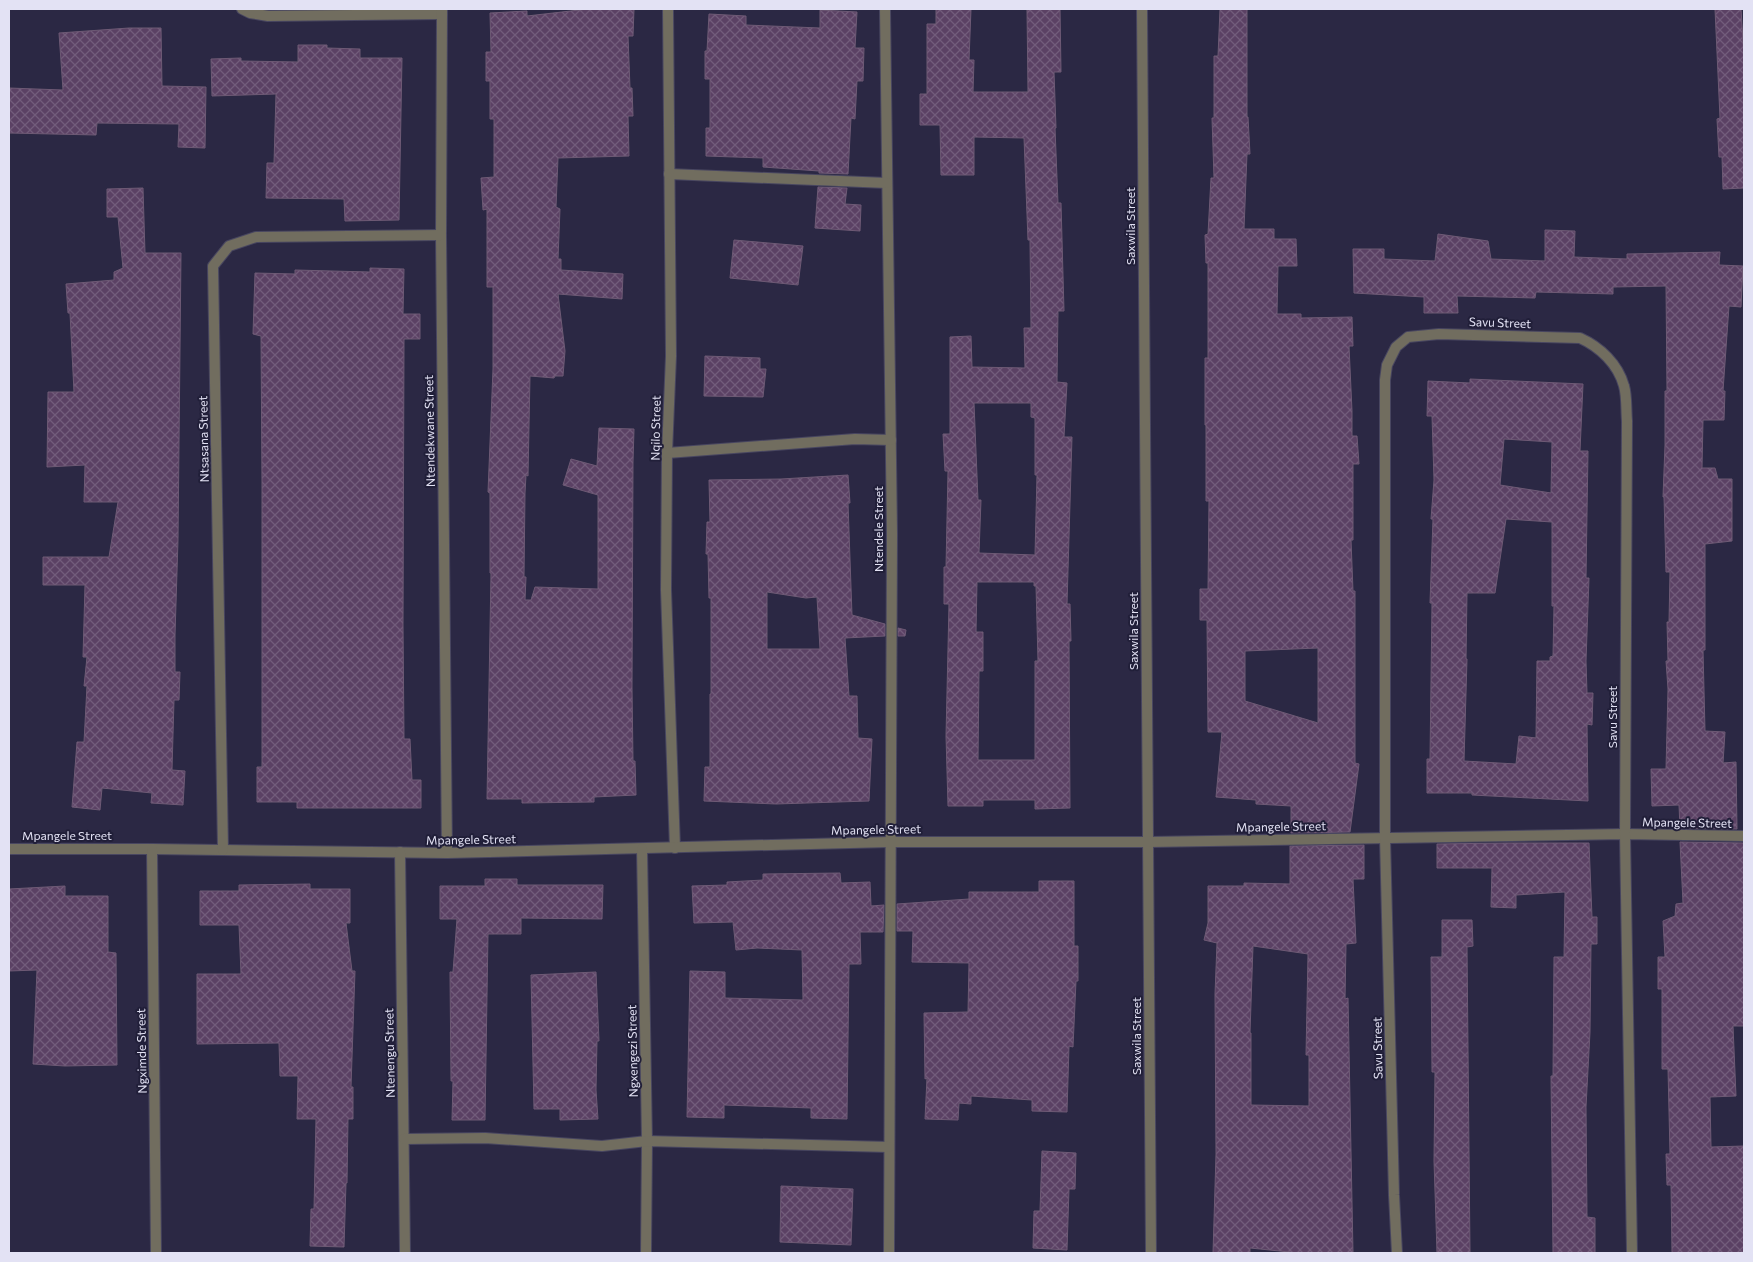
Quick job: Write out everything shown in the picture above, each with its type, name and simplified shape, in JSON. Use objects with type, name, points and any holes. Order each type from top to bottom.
[{"type":"street","points":[[242,9],[250,13],[268,16],[442,12]]},
{"type":"street","name":"Nqilo Street","points":[[668,9],[671,356],[667,453],[666,590],[675,848]]},
{"type":"street","name":"Ntendele Street","points":[[885,9],[892,534],[889,1253]]},
{"type":"street","name":"Saxwila Street","points":[[1142,9],[1151,1253]]},
{"type":"street","name":"Ntendekwane Street","points":[[442,12],[441,236],[447,853]]},
{"type":"street","points":[[669,174],[887,183]]},
{"type":"street","name":"Ntsasana Street","points":[[223,850],[213,266],[229,246],[256,237],[441,236]]},
{"type":"street","name":"Savu Street","points":[[1397,1253],[1385,838],[1385,380],[1387,365],[1396,347],[1408,337],[1439,334],[1580,338],[1592,343],[1613,364],[1624,386],[1628,421],[1625,834],[1632,1253]]},
{"type":"street","points":[[667,453],[855,439],[890,440]]},
{"type":"street","name":"Mpangele Street","points":[[9,849],[447,853],[890,842],[1148,842],[1625,834],[1744,836]]},
{"type":"street","name":"Ngximde Street","points":[[152,849],[156,1253]]},
{"type":"street","name":"Ngxengezi Street","points":[[642,849],[647,1141],[646,1253]]},
{"type":"street","name":"Ntenengu Street","points":[[400,852],[405,1253]]},
{"type":"street","points":[[404,1139],[485,1138],[602,1146],[647,1141],[889,1146]]},
{"type":"building","points":[[588,9],[634,9],[633,36],[628,36],[633,116],[628,116],[629,156],[558,158],[556,207],[560,209],[558,259],[561,259],[561,270],[623,274],[622,299],[558,294],[565,351],[563,376],[555,376],[554,378],[530,376],[528,476],[526,475],[525,493],[525,600],[531,600],[535,587],[598,589],[598,495],[563,485],[571,459],[597,466],[599,428],[634,429],[632,688],[633,761],[635,761],[636,795],[594,797],[594,802],[522,803],[522,799],[487,799],[491,573],[490,493],[488,492],[493,369],[493,287],[487,287],[487,209],[483,210],[481,178],[494,177],[494,119],[490,119],[490,81],[486,81],[486,52],[491,52],[490,13],[527,11],[527,16]]},
{"type":"building","points":[[936,9],[971,9],[969,60],[974,60],[973,92],[1028,92],[1027,9],[1060,9],[1061,72],[1054,72],[1058,203],[1061,203],[1064,311],[1058,311],[1057,382],[1067,383],[1064,437],[1072,437],[1067,604],[1070,604],[1071,641],[1069,641],[1070,808],[1035,809],[1035,800],[983,800],[983,806],[948,806],[946,736],[949,604],[944,604],[944,567],[946,567],[948,471],[945,471],[943,434],[950,434],[950,337],[971,336],[972,367],[1025,368],[1024,328],[1031,328],[1030,240],[1028,240],[1024,138],[974,137],[974,175],[941,175],[940,125],[920,125],[920,94],[927,94],[927,24],[936,24]],"holes":[[[974,403],[1031,403],[1031,417],[1035,418],[1035,475],[1037,475],[1035,555],[979,553],[981,500],[978,500]],[[977,582],[1034,582],[1034,586],[1036,586],[1038,661],[1035,661],[1035,760],[978,760],[979,671],[983,671],[983,632],[976,632]]]},
{"type":"building","points":[[1220,9],[1247,9],[1247,117],[1250,154],[1247,154],[1244,229],[1274,229],[1274,239],[1296,239],[1297,266],[1278,266],[1277,314],[1301,314],[1301,318],[1352,317],[1353,346],[1349,346],[1352,436],[1357,436],[1359,464],[1353,464],[1353,540],[1351,540],[1353,591],[1355,591],[1355,763],[1359,764],[1350,832],[1291,833],[1291,806],[1256,804],[1256,800],[1216,797],[1222,732],[1208,732],[1207,620],[1200,620],[1200,589],[1208,589],[1209,501],[1206,501],[1205,358],[1208,358],[1208,263],[1206,263],[1205,235],[1208,234],[1211,178],[1214,178],[1212,118],[1214,118],[1214,56],[1218,56]],"holes":[[[1318,648],[1318,723],[1245,701],[1245,651]]]},
{"type":"building","points":[[1715,9],[1741,9],[1744,57],[1744,188],[1723,189],[1722,157],[1719,157],[1717,119],[1720,118]]},
{"type":"building","points":[[820,10],[857,12],[855,48],[864,48],[863,81],[857,81],[855,119],[851,118],[848,174],[763,167],[763,158],[706,156],[706,128],[710,128],[710,79],[705,79],[705,51],[707,51],[709,14],[746,16],[746,25],[820,28]]},
{"type":"building","points":[[129,28],[161,28],[162,86],[206,87],[205,148],[178,147],[179,124],[97,123],[96,135],[9,133],[9,88],[63,90],[59,33]]},
{"type":"building","points":[[298,45],[327,45],[327,48],[360,49],[360,58],[402,58],[399,220],[345,221],[344,199],[266,198],[267,163],[274,163],[276,94],[212,96],[211,59],[241,58],[241,61],[298,62]]},
{"type":"building","points":[[818,187],[847,188],[845,204],[861,205],[860,231],[815,228]]},
{"type":"building","points":[[143,188],[145,253],[181,253],[178,540],[175,635],[175,672],[180,672],[179,700],[174,700],[172,770],[185,771],[183,805],[151,803],[152,793],[102,788],[100,810],[72,807],[77,742],[84,742],[87,686],[84,686],[87,657],[83,657],[85,585],[43,585],[43,557],[109,557],[118,502],[84,502],[85,465],[47,467],[48,392],[74,392],[70,313],[68,313],[66,284],[114,280],[114,272],[123,268],[118,217],[107,217],[107,189]]},
{"type":"building","points":[[1545,230],[1575,231],[1574,257],[1627,259],[1627,254],[1720,252],[1719,265],[1743,266],[1741,307],[1729,306],[1723,391],[1725,391],[1724,420],[1703,420],[1702,468],[1715,468],[1718,479],[1732,479],[1732,541],[1705,544],[1705,650],[1703,650],[1705,731],[1725,732],[1723,763],[1736,762],[1737,829],[1680,828],[1679,805],[1652,806],[1651,769],[1666,769],[1668,689],[1666,661],[1668,661],[1667,622],[1669,622],[1670,572],[1666,572],[1663,497],[1665,391],[1667,391],[1666,286],[1613,287],[1613,294],[1536,292],[1535,298],[1457,296],[1458,313],[1424,313],[1424,297],[1354,293],[1353,249],[1384,249],[1384,259],[1435,261],[1438,234],[1488,241],[1491,259],[1545,261]]},
{"type":"building","points":[[734,240],[803,246],[798,285],[730,278]]},
{"type":"building","points":[[370,268],[404,269],[403,314],[420,314],[420,339],[404,339],[403,625],[404,739],[410,739],[412,780],[421,780],[421,808],[297,808],[297,802],[257,802],[257,767],[262,767],[262,483],[261,336],[253,334],[255,273],[295,274],[295,270],[370,272]]},
{"type":"building","points":[[705,356],[760,358],[760,369],[766,369],[763,397],[704,396]]},
{"type":"building","points":[[1470,379],[1583,384],[1580,451],[1588,451],[1586,578],[1589,578],[1586,661],[1587,693],[1593,693],[1592,725],[1587,724],[1588,801],[1472,795],[1472,793],[1427,793],[1427,759],[1430,759],[1432,603],[1430,603],[1433,519],[1431,519],[1434,480],[1432,416],[1427,416],[1428,381],[1470,383]],"holes":[[[1504,439],[1552,442],[1551,493],[1500,485]],[[1506,519],[1552,522],[1553,656],[1550,657],[1550,661],[1537,661],[1536,738],[1519,736],[1516,764],[1464,761],[1467,593],[1495,593]]]},
{"type":"building","points":[[848,475],[852,615],[885,624],[885,636],[845,638],[849,696],[857,696],[858,738],[872,739],[869,801],[776,804],[704,801],[705,767],[710,767],[711,598],[709,598],[708,554],[706,554],[707,522],[710,522],[709,480],[781,479]],"holes":[[[767,592],[806,598],[817,597],[820,649],[767,649]]]},
{"type":"building","points":[[898,628],[906,630],[905,636],[898,636]]},
{"type":"building","points":[[1680,842],[1744,843],[1744,1026],[1733,1026],[1736,1096],[1710,1097],[1711,1147],[1744,1146],[1744,1253],[1672,1253],[1671,1185],[1667,1185],[1666,1154],[1670,1154],[1668,1069],[1662,1069],[1662,989],[1658,989],[1658,957],[1665,957],[1663,921],[1675,916],[1676,904],[1683,903]]},
{"type":"building","points":[[1589,843],[1592,917],[1597,917],[1597,944],[1591,944],[1590,1032],[1586,1107],[1587,1217],[1595,1218],[1595,1253],[1553,1253],[1551,1076],[1553,1076],[1554,957],[1564,957],[1565,892],[1516,895],[1516,908],[1491,907],[1492,868],[1437,868],[1437,844]]},
{"type":"building","points":[[1364,845],[1364,879],[1353,879],[1356,943],[1346,944],[1345,999],[1348,998],[1353,1253],[1299,1253],[1250,1248],[1250,1253],[1213,1253],[1216,1154],[1215,994],[1217,943],[1204,940],[1208,923],[1208,886],[1244,886],[1244,883],[1290,884],[1290,846]],"holes":[[[1253,946],[1308,954],[1306,1055],[1309,1055],[1309,1106],[1251,1105],[1250,1033]]]},
{"type":"building","points":[[840,873],[841,883],[870,882],[871,906],[884,905],[883,932],[860,932],[861,964],[849,964],[847,1119],[811,1118],[811,1108],[724,1105],[724,1118],[687,1117],[690,971],[725,972],[725,998],[803,1000],[802,950],[757,948],[736,950],[733,922],[694,923],[692,886],[727,885],[727,882],[763,880],[763,874]]},
{"type":"building","points":[[485,879],[517,879],[517,885],[603,885],[602,919],[521,918],[521,934],[488,934],[485,1120],[452,1120],[453,1081],[451,1081],[450,972],[453,972],[457,919],[440,919],[440,886],[485,886]]},
{"type":"building","points":[[1039,881],[1074,881],[1074,946],[1078,946],[1078,981],[1076,981],[1073,1047],[1069,1046],[1067,1112],[1032,1111],[1032,1100],[971,1096],[971,1104],[959,1103],[958,1120],[925,1119],[927,1078],[925,1079],[924,1013],[968,1012],[969,963],[912,962],[913,931],[897,931],[897,904],[969,899],[969,892],[1039,892]]},
{"type":"building","points":[[310,884],[310,889],[350,889],[350,923],[346,923],[352,971],[355,971],[351,1087],[353,1087],[353,1119],[348,1119],[344,1247],[310,1246],[311,1209],[314,1209],[316,1119],[297,1119],[298,1076],[280,1076],[279,1043],[197,1044],[197,974],[241,974],[239,925],[200,925],[200,891],[239,891],[239,885]]},
{"type":"building","points":[[65,886],[65,896],[108,896],[108,952],[116,953],[117,1065],[65,1066],[33,1064],[37,970],[9,971],[9,889]]},
{"type":"building","points":[[1442,920],[1472,920],[1473,946],[1467,947],[1470,1253],[1437,1253],[1434,1161],[1435,1072],[1432,1072],[1431,957],[1442,957]]},
{"type":"building","points":[[596,972],[599,1041],[597,1041],[596,1090],[598,1119],[560,1120],[560,1109],[534,1109],[531,975]]},
{"type":"building","points":[[1042,1151],[1076,1153],[1075,1189],[1069,1189],[1067,1250],[1033,1248],[1034,1211],[1040,1211]]},
{"type":"building","points":[[781,1186],[853,1189],[851,1245],[780,1242]]}]
